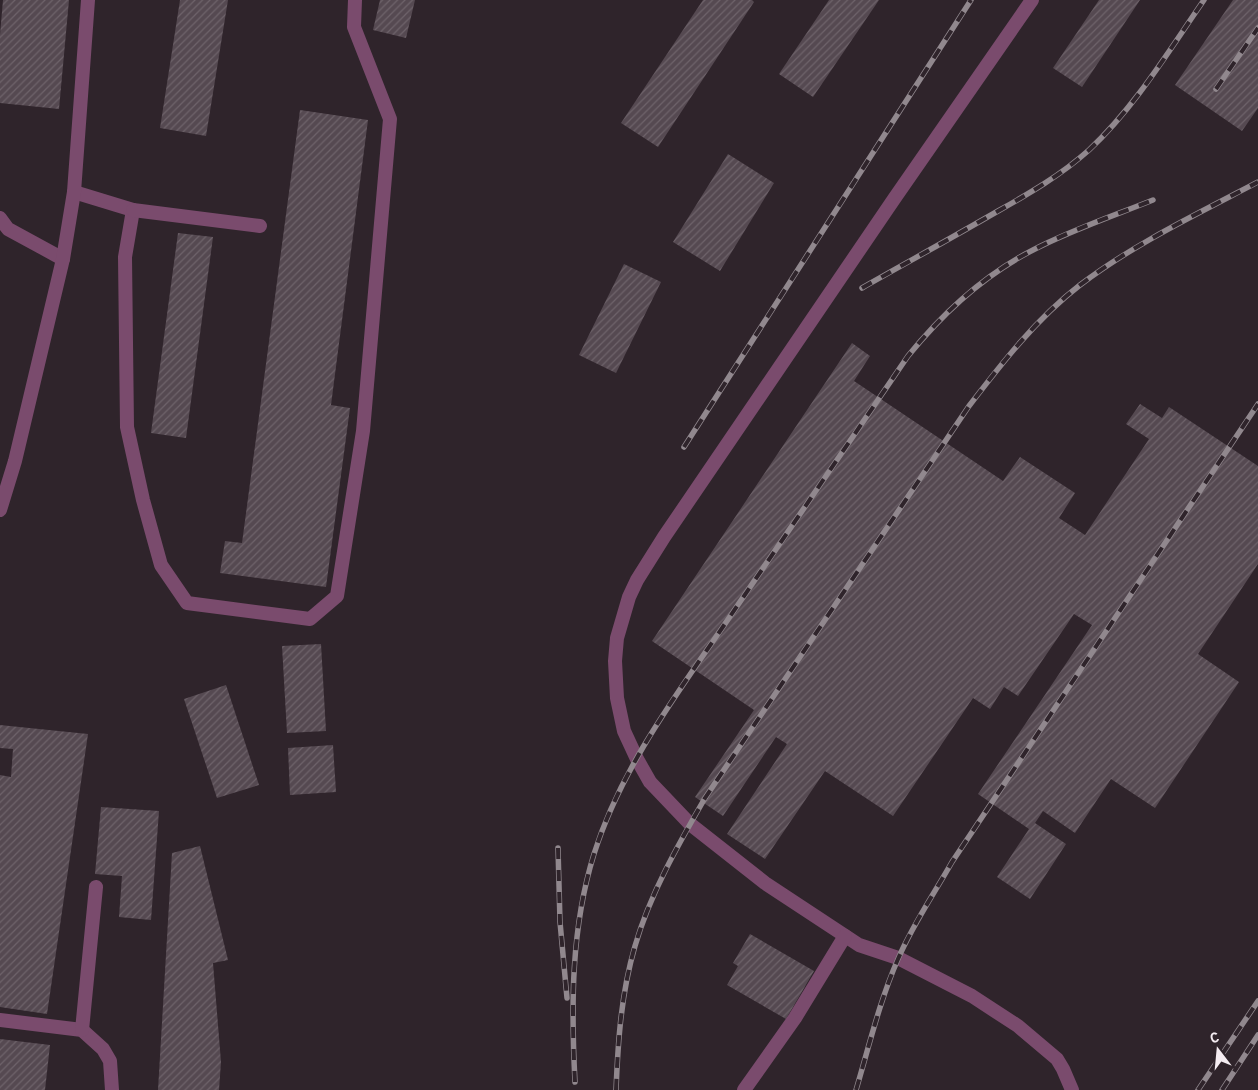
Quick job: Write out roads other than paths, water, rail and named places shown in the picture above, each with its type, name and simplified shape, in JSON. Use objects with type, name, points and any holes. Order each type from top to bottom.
[{"type":"lane","points":[[0,510],[15,460],[63,259],[74,192],[88,0]]},
{"type":"lane","points":[[132,210],[125,257],[127,427],[143,500],[161,565],[187,603],[310,619],[337,596],[363,431],[390,119],[354,27],[355,0]]},
{"type":"lane","points":[[1032,0],[894,199],[664,537],[637,580],[617,638],[615,660],[616,698],[619,715],[629,744],[650,782],[690,824],[765,884],[859,945],[898,958],[991,1008],[1018,1026],[1057,1060],[1072,1090]]},
{"type":"lane","points":[[74,192],[132,210],[260,226]]},
{"type":"lane","points":[[0,218],[8,229],[63,259]]},
{"type":"lane","points":[[82,1030],[96,887]]},
{"type":"lane","points":[[744,1090],[795,1018],[845,936]]},
{"type":"lane","points":[[0,1020],[82,1030],[103,1049],[110,1061],[112,1090]]},
{"type":"railway","points":[[684,447],[971,0]]},
{"type":"railway","points":[[862,288],[1022,197],[1056,176],[1089,150],[1136,97],[1204,0]]},
{"type":"railway","points":[[1216,89],[1258,28]]},
{"type":"railway","points":[[616,1090],[621,1018],[630,964],[648,908],[675,852],[705,798],[969,406],[1034,327],[1080,285],[1144,243],[1258,182]]},
{"type":"railway","points":[[575,1082],[574,967],[586,882],[606,821],[620,790],[636,759],[673,700],[908,356],[935,325],[981,283],[1015,260],[1062,236],[1153,200]]},
{"type":"railway","points":[[856,1090],[875,1023],[892,975],[904,946],[924,909],[952,862],[1258,404]]},
{"type":"railway","points":[[558,848],[560,922],[567,998]]},
{"type":"railway","points":[[1198,1090],[1258,1001]]},
{"type":"railway","points":[[1222,1090],[1258,1035]]}]
